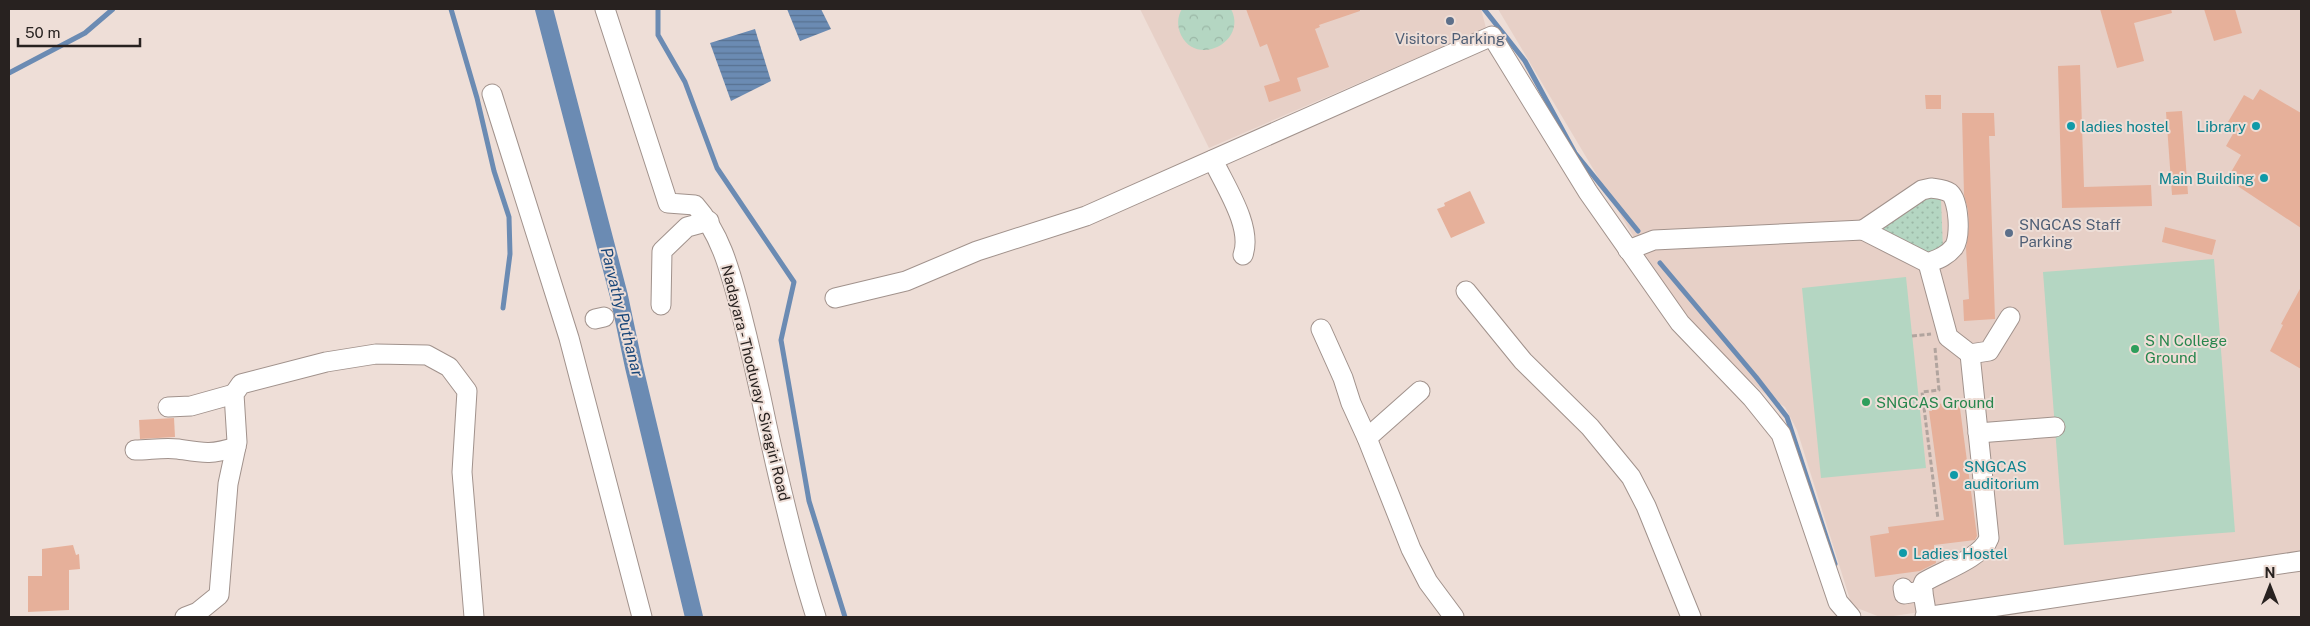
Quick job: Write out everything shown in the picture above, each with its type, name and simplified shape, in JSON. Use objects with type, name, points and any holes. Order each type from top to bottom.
[{"type":"street","name":"Nadayara - Thoduvay - Sivagiri Road","points":[[605,9],[668,203],[696,205],[709,221],[727,260],[747,336],[776,465],[807,589],[816,617]]},
{"type":"street","points":[[836,298],[906,281],[977,252],[1086,216],[1492,36],[1588,192],[1680,323],[1752,398],[1781,434],[1838,602],[1851,617]]},
{"type":"street","points":[[492,94],[569,338],[642,617]]},
{"type":"street","points":[[1213,160],[1244,227],[1247,241],[1243,255]]},
{"type":"street","points":[[1628,250],[1654,240],[1862,230],[1928,263],[1946,256],[1956,245],[1959,223],[1952,195],[1944,190],[1931,188],[1922,190],[1862,230]]},
{"type":"street","points":[[661,305],[662,251],[687,227],[709,221]]},
{"type":"street","points":[[1928,263],[1948,337],[1970,354],[1989,538],[1978,553],[1924,582],[1923,591],[1926,617],[2301,561]]},
{"type":"street","points":[[1466,291],[1523,361],[1590,427],[1631,477],[1646,506],[1691,617]]},
{"type":"street","points":[[1970,354],[1989,351],[2010,317]]},
{"type":"street","points":[[1321,329],[1419,566],[1454,617]]},
{"type":"street","points":[[185,617],[198,612],[219,595],[228,484],[236,447],[234,394],[241,384],[326,362],[376,354],[427,355],[449,367],[466,391],[462,472],[474,617]]},
{"type":"street","points":[[1367,438],[1420,391]]},
{"type":"street","points":[[168,406],[191,406],[234,394]]},
{"type":"street","points":[[1978,433],[2055,427]]},
{"type":"street","points":[[135,450],[178,449],[190,452],[216,453],[236,447]]},
{"type":"street","points":[[1903,588],[1904,594],[1923,591]]},
{"type":"path","points":[[1912,336],[1934,334]]},
{"type":"path","points":[[1938,519],[1922,392],[1939,390]]},
{"type":"shaded area","points":[[1140,9],[1481,9],[1486,28],[1209,148]]},
{"type":"shaded area","points":[[1498,9],[2301,9],[2301,554],[1887,617],[1880,617],[1852,606],[1797,430],[1785,407],[1764,393],[1696,332],[1632,234]]},
{"type":"green space","points":[[1182,9],[1231,9],[1234,21],[1233,31],[1227,40],[1208,50],[1188,45],[1181,35],[1178,22]]},
{"type":"green space","points":[[1929,194],[1935,195],[1941,200],[1943,250],[1933,257],[1867,229]]},
{"type":"green space","name":"S N College Ground","points":[[2214,259],[2235,532],[2064,545],[2043,272]]},
{"type":"green space","name":"SNGCAS Ground","points":[[1906,277],[1926,468],[1821,478],[1802,288]]},
{"type":"water","points":[[787,9],[821,9],[831,29],[800,41]]},
{"type":"water","points":[[755,29],[771,81],[731,101],[710,43]]},
{"type":"building","points":[[1246,9],[1360,9],[1360,11],[1319,25],[1320,27],[1315,29],[1329,67],[1297,78],[1301,91],[1269,102],[1264,86],[1280,81],[1267,44],[1260,47]]},
{"type":"building","points":[[2100,9],[2171,9],[2172,13],[2134,23],[2144,61],[2117,68]]},
{"type":"building","points":[[2204,9],[2235,9],[2242,33],[2214,41]]},
{"type":"building","name":"ladies hostel","points":[[2080,65],[2084,187],[2151,185],[2152,206],[2062,208],[2058,66]]},
{"type":"building","points":[[2260,89],[2301,113],[2301,228],[2227,179],[2241,155],[2226,146],[2234,132],[2225,127],[2244,95],[2253,100]]},
{"type":"building","points":[[1925,95],[1941,95],[1941,109],[1926,109]]},
{"type":"building","points":[[2182,111],[2188,194],[2172,195],[2166,112]]},
{"type":"building","points":[[1962,113],[1994,113],[1995,136],[1989,136],[1995,319],[1964,321],[1963,300],[1969,299],[1966,248],[1969,227],[1968,210],[1964,195]]},
{"type":"building","points":[[1470,191],[1485,223],[1451,238],[1437,209],[1445,206],[1444,203]]},
{"type":"building","points":[[2165,227],[2216,240],[2212,255],[2162,242]]},
{"type":"building","points":[[2301,287],[2301,369],[2270,351],[2283,325],[2281,324]]},
{"type":"building","points":[[1959,401],[1977,536],[1975,540],[1934,545],[1936,563],[1920,571],[1875,577],[1870,536],[1889,533],[1888,527],[1944,520],[1929,411],[1932,411],[1931,405]]},
{"type":"building","points":[[174,418],[175,437],[140,439],[139,420]]},
{"type":"building","points":[[73,545],[76,555],[79,554],[80,569],[69,570],[69,610],[28,612],[28,576],[42,576],[42,549]]},
{"type":"waterway","points":[[9,73],[85,33],[113,9]]},
{"type":"waterway","points":[[451,9],[477,98],[494,171],[509,217],[510,254],[503,308]]},
{"type":"waterway","name":"Parvathy Puthanar","points":[[544,9],[619,296],[634,367],[694,617]]},
{"type":"waterway","points":[[658,9],[658,35],[685,82],[717,168],[794,282],[781,340],[809,501],[845,617]]},
{"type":"waterway","points":[[1484,9],[1525,61],[1575,153],[1638,231]]},
{"type":"waterway","points":[[1660,263],[1756,377],[1787,417],[1835,564]]},
{"type":"place","name":"Visitors Parking","points":[[1450,21]]},
{"type":"place","name":"ladies hostel","points":[[2071,126]]},
{"type":"place","name":"Library","points":[[2256,126]]},
{"type":"place","name":"Main Building","points":[[2264,178]]},
{"type":"place","name":"SNGCAS Staff Parking","points":[[2009,233]]},
{"type":"place","name":"S N College Ground","points":[[2135,349]]},
{"type":"place","name":"SNGCAS Ground","points":[[1866,402]]},
{"type":"place","name":"SNGCAS auditorium","points":[[1954,475]]},
{"type":"place","name":"Ladies Hostel","points":[[1903,553]]}]
